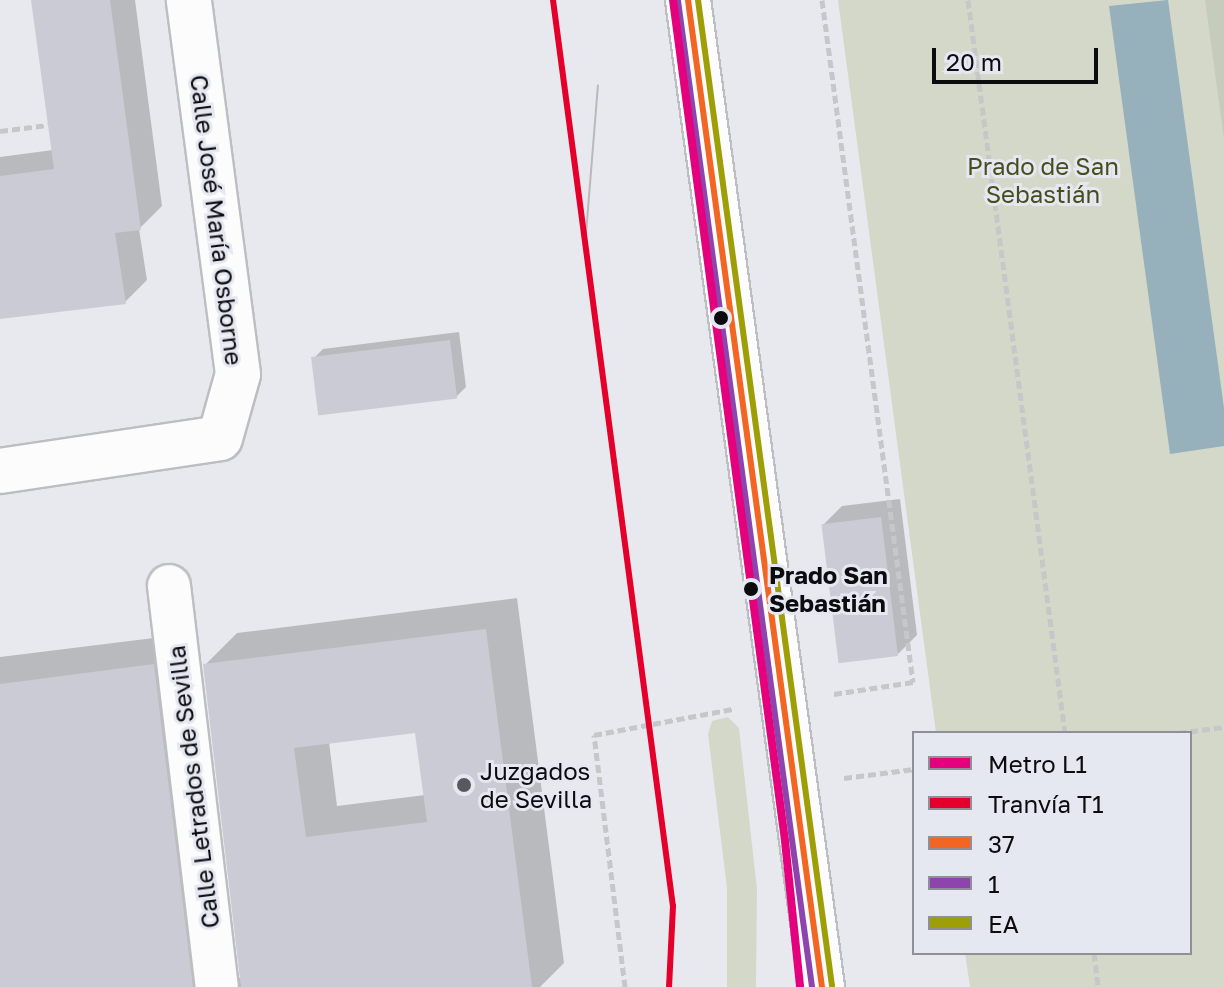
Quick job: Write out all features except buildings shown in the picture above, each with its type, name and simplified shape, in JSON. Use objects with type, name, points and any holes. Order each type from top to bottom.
[{"type":"street","name":"Calle José María Osborne","points":[[0,471],[220,438],[238,374],[189,0]]},
{"type":"street","points":[[688,0],[822,987]]},
{"type":"street","name":"Calle Letrados de Sevilla","points":[[169,586],[217,987]]},
{"type":"path","points":[[822,0],[913,682],[838,693]]},
{"type":"path","points":[[968,0],[1065,731]]},
{"type":"path","points":[[0,131],[48,125]]},
{"type":"path","points":[[1192,731],[1224,727]]},
{"type":"path","points":[[625,987],[594,735],[634,730]]},
{"type":"path","points":[[795,784],[912,769]]},
{"type":"path","points":[[1094,955],[1098,987]]},
{"type":"green space","name":"Prado de San Sebastián","points":[[838,0],[1224,0],[1224,987],[970,987],[965,955],[1192,955],[1192,731],[936,731]]},
{"type":"green space","points":[[1205,0],[1224,0],[1224,139]]},
{"type":"green space","points":[[728,717],[739,728],[757,889],[756,987],[727,987],[727,888],[708,734],[712,721]]},
{"type":"water","points":[[1168,0],[1224,408],[1224,446],[1170,454],[1109,6]]},
{"type":"tram line","name":"T1","points":[[553,0],[673,906],[669,987]]},
{"type":"tram line","points":[[585,246],[598,86]]},
{"type":"metro line","name":"L1","points":[[673,0],[785,841],[800,987]]},
{"type":"transit line","name":"37","points":[[688,0],[822,987]]},
{"type":"transit line","name":"EA","points":[[698,0],[832,986]]},
{"type":"transit line","name":"1","points":[[678,1],[812,987]]},
{"type":"place","name":"Prado San Sebastián","points":[[751,589]]},
{"type":"place","name":"Juzgados de Sevilla","points":[[464,785]]}]
